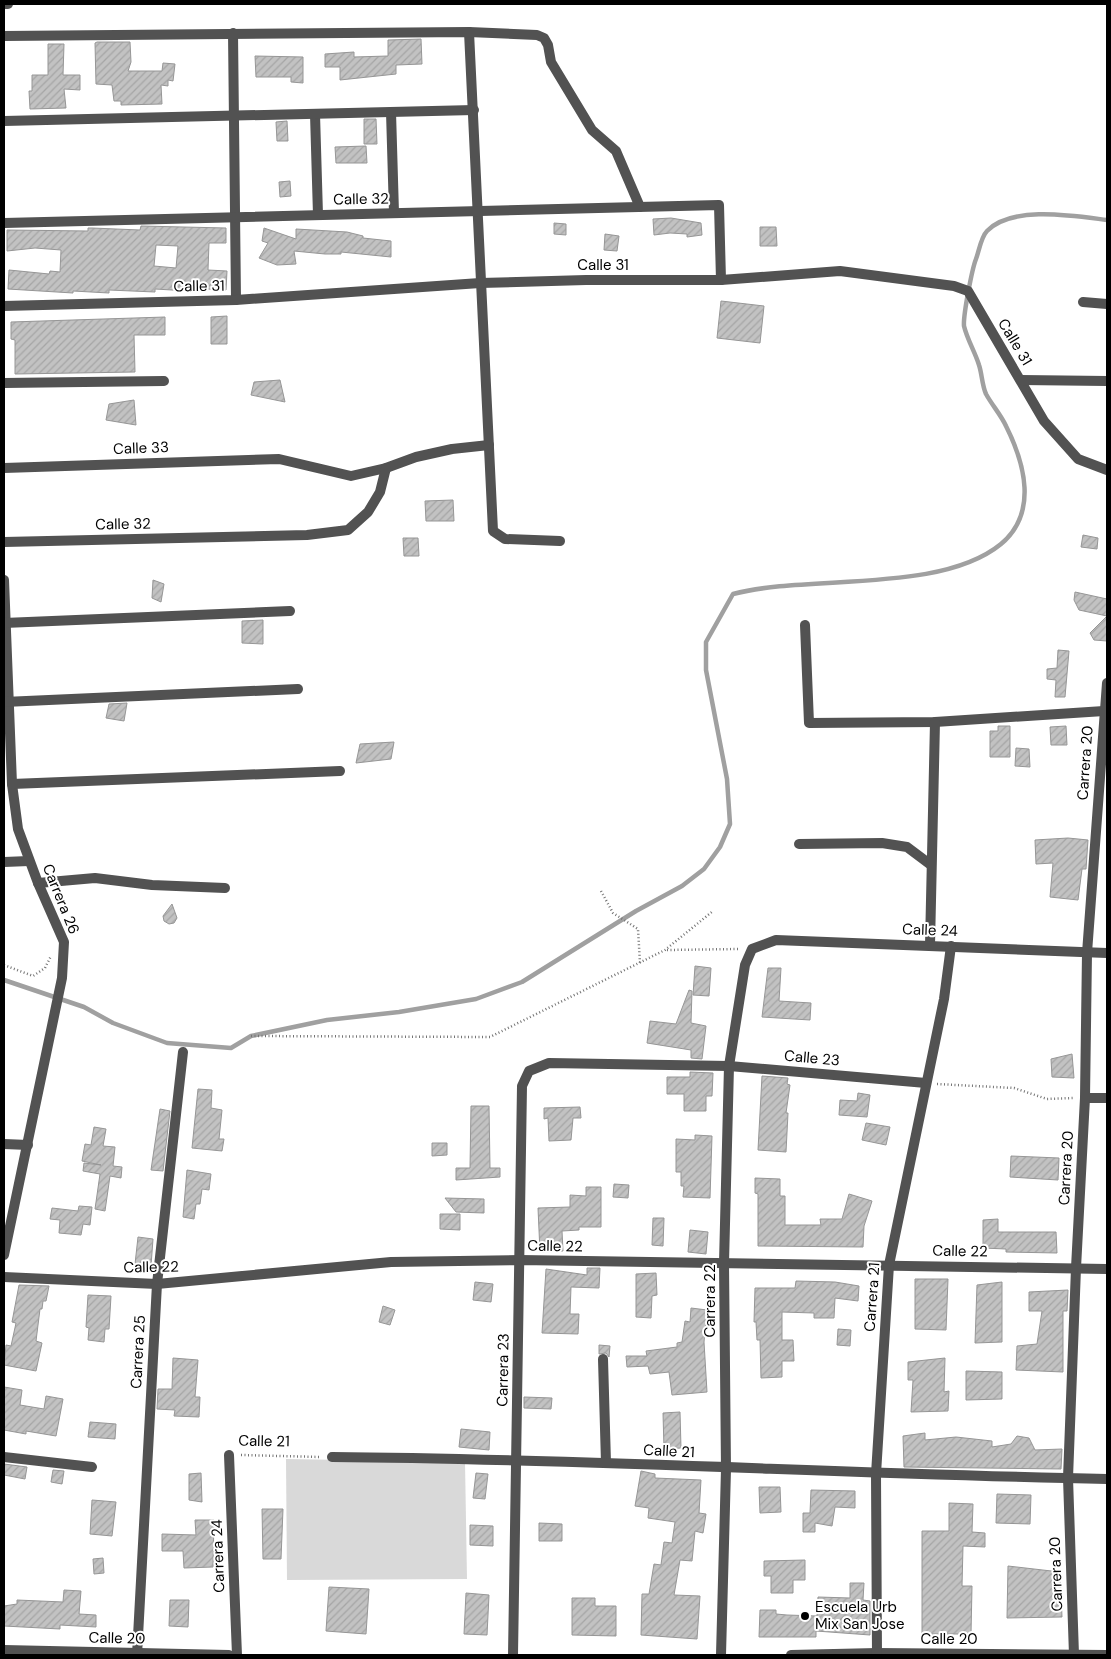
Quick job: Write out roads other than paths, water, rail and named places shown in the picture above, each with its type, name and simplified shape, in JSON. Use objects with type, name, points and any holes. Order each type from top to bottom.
[{"type":"street","points":[[469,32],[493,531],[505,539],[560,541]]},
{"type":"street","points":[[4,36],[469,32],[537,35],[544,38],[548,45],[550,62],[592,130],[616,151],[640,207]]},
{"type":"street","points":[[233,33],[236,300]]},
{"type":"street","points":[[4,121],[474,110]]},
{"type":"street","points":[[391,112],[394,213]]},
{"type":"street","points":[[315,114],[318,215]]},
{"type":"street","name":"Calle 32","points":[[4,222],[719,205],[721,280]]},
{"type":"street","name":"Calle 31","points":[[4,306],[236,300],[480,283],[586,280],[721,280],[840,271],[954,286],[968,291],[1044,421],[1078,459],[1107,470]]},
{"type":"street","points":[[1083,302],[1107,304]]},
{"type":"street","points":[[1021,380],[1107,382]]},
{"type":"street","points":[[4,383],[164,381]]},
{"type":"street","name":"Calle 33","points":[[4,468],[279,459],[351,476],[386,468],[416,457],[452,449],[489,445]]},
{"type":"street","name":"Calle 32","points":[[4,542],[307,535],[348,530],[368,512],[380,492],[386,468]]},
{"type":"street","name":"Carrera 26","points":[[4,580],[7,768],[12,784],[18,829],[29,861],[64,942],[62,978],[4,1255]]},
{"type":"street","points":[[4,623],[290,611]]},
{"type":"street","points":[[805,625],[809,723],[935,722],[1104,712]]},
{"type":"street","name":"Carrera 20","points":[[1074,1654],[1068,1478],[1084,1098],[1087,953],[1107,683]]},
{"type":"street","points":[[6,702],[298,690]]},
{"type":"street","points":[[930,945],[935,722]]},
{"type":"street","points":[[12,784],[340,771]]},
{"type":"street","points":[[799,844],[882,843],[907,847],[931,865]]},
{"type":"street","points":[[4,862],[29,861]]},
{"type":"street","points":[[38,883],[95,878],[152,884],[225,888]]},
{"type":"street","name":"Calle 24","points":[[752,948],[776,940],[930,945],[1107,954]]},
{"type":"street","name":"Carrera 21","points":[[877,1654],[876,1474],[888,1265],[944,999],[950,946]]},
{"type":"street","name":"Carrera 22","points":[[721,1655],[726,1469],[724,1263],[729,1066],[745,965],[752,948]]},
{"type":"street","name":"Carrera 25","points":[[137,1654],[157,1284],[182,1052]]},
{"type":"street","name":"Calle 23","points":[[522,1086],[529,1071],[549,1062],[729,1066],[926,1083]]},
{"type":"street","name":"Carrera 23","points":[[513,1655],[522,1086]]},
{"type":"street","points":[[1084,1098],[1107,1098]]},
{"type":"street","points":[[4,1144],[28,1145]]},
{"type":"street","name":"Calle 22","points":[[4,1277],[157,1284],[392,1262],[520,1260],[1107,1268]]},
{"type":"street","points":[[603,1359],[606,1463]]},
{"type":"street","name":"Carrera 24","points":[[229,1455],[237,1655]]},
{"type":"street","points":[[4,1457],[92,1467]]},
{"type":"street","name":"Calle 21","points":[[332,1457],[516,1460],[876,1474],[1107,1479]]},
{"type":"street","name":"Calle 20","points":[[4,1650],[229,1655]]},
{"type":"street","name":"Calle 20","points":[[791,1655],[1107,1655]]},
{"type":"waterway","points":[[4,980],[84,1007],[113,1023],[167,1043],[231,1048],[251,1036],[327,1020],[399,1012],[476,999],[522,982],[636,911],[682,886],[704,869],[720,847],[730,824],[727,779],[706,670],[706,642],[733,594],[764,588],[909,577],[944,570],[975,560],[1001,544],[1013,532],[1020,518],[1024,503],[1023,472],[1013,441],[1004,422],[986,394],[979,365],[964,326],[970,282],[980,244],[987,231],[998,223],[1012,218],[1044,214],[1107,220]]},
{"type":"place","name":"Escuela Urb Mix San Jose","points":[[805,1616]]}]
